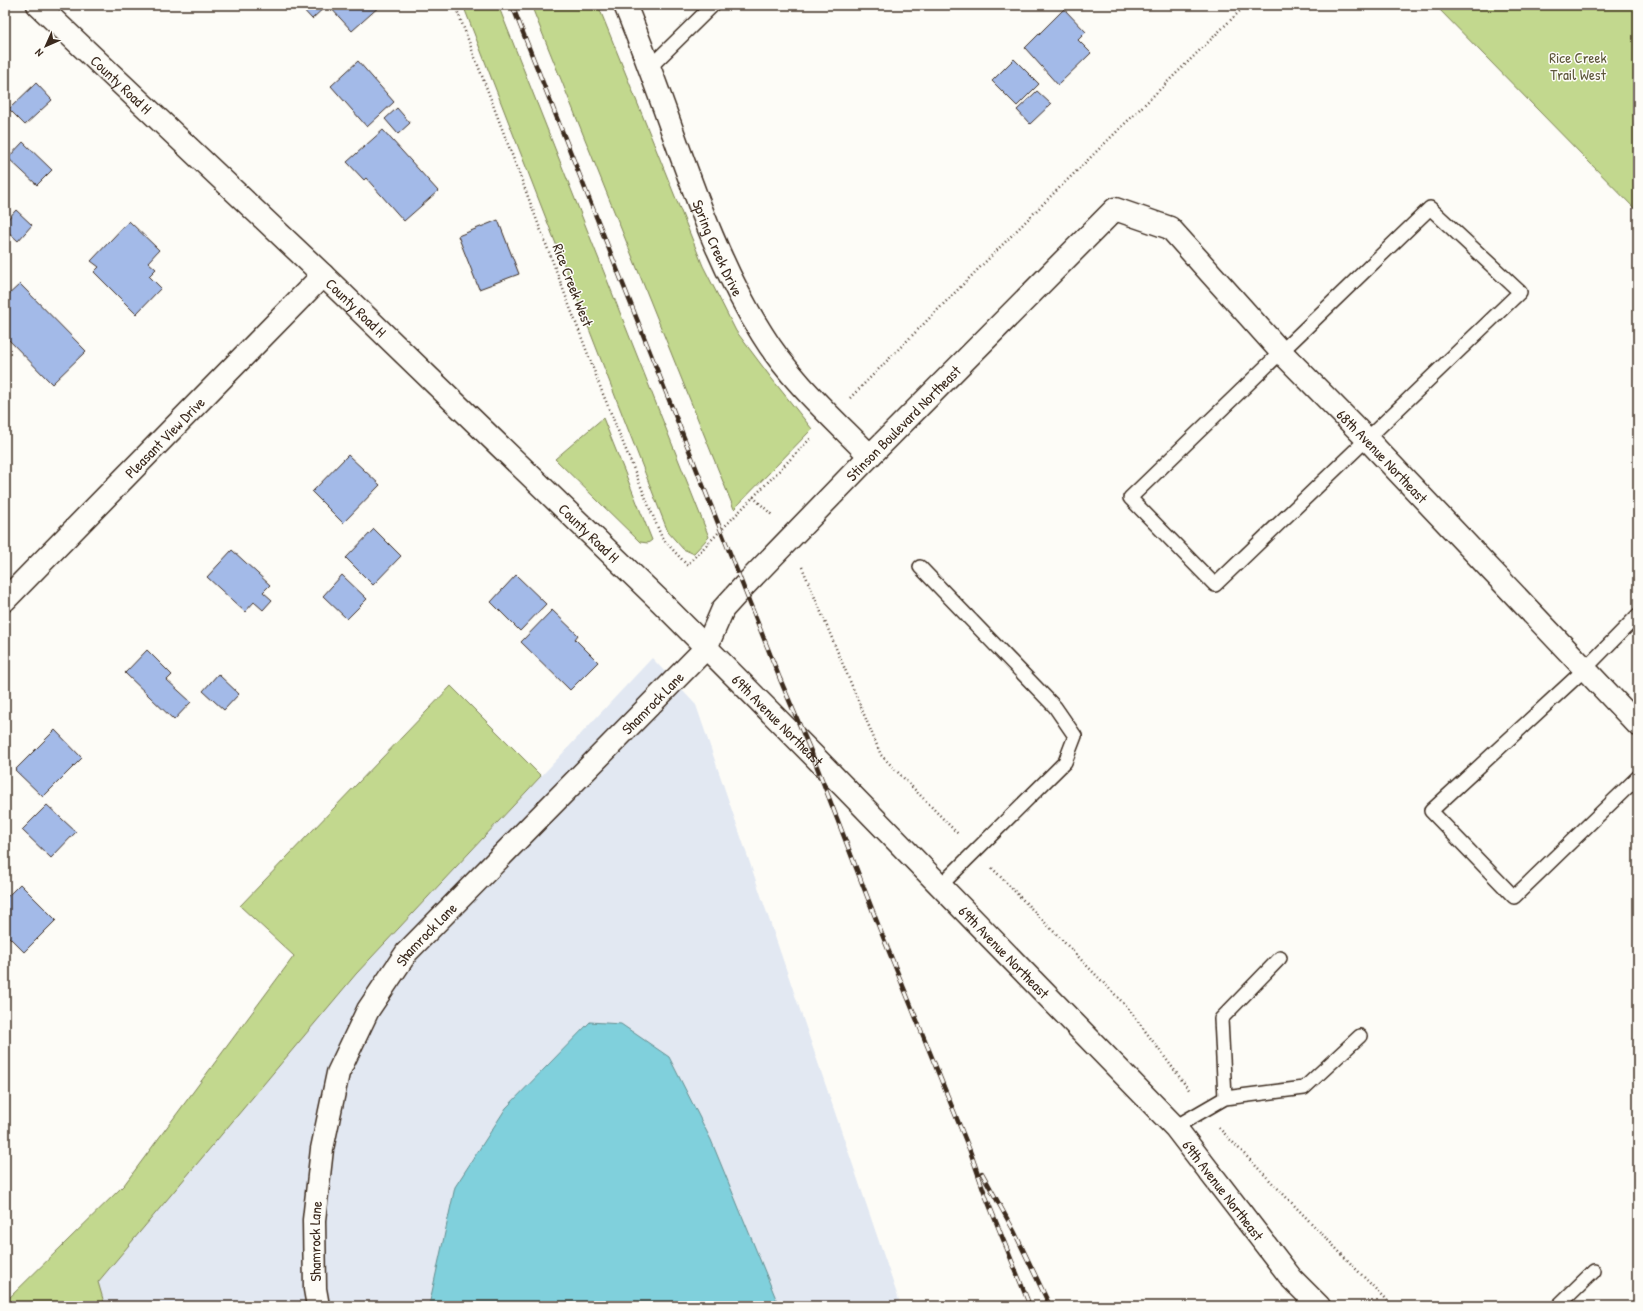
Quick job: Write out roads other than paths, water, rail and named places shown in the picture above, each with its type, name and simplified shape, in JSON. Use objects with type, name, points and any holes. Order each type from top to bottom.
[{"type":"street","name":"County Road H","points":[[38,5],[323,275],[672,613]]},
{"type":"street","name":"Spring Creek Drive","points":[[625,5],[650,67],[698,203],[726,269],[762,335],[793,376],[870,456]]},
{"type":"street","name":"Stinson Boulevard Northeast","points":[[706,648],[723,609],[870,456],[1115,209]]},
{"type":"street","name":"68th Avenue Northeast","points":[[1115,209],[1170,228],[1282,353],[1367,439],[1638,725]]},
{"type":"street","name":"Pleasant View Drive","points":[[5,600],[323,275]]},
{"type":"street","name":"69th Avenue Northeast","points":[[672,613],[812,754],[1175,1127],[1292,1279],[1319,1306]]},
{"type":"street","name":"Shamrock Lane","points":[[318,1306],[315,1289],[314,1220],[322,1149],[338,1073],[368,1010],[407,952],[706,648]]},
{"type":"lane","points":[[650,67],[712,5]]},
{"type":"lane","points":[[1430,208],[1520,292],[1215,585],[1130,498],[1282,353],[1430,208]]},
{"type":"lane","points":[[920,567],[1055,707],[1075,736],[1065,762],[940,886]]},
{"type":"lane","points":[[1638,614],[1585,668],[1431,811],[1514,897],[1638,777]]},
{"type":"lane","points":[[1225,1098],[1221,1019],[1280,958]]},
{"type":"lane","points":[[1175,1127],[1225,1098],[1304,1088],[1360,1036]]},
{"type":"lane","points":[[1558,1306],[1594,1271]]},
{"type":"water","points":[[590,1022],[621,1024],[669,1057],[711,1140],[779,1306],[431,1306],[430,1301],[455,1187],[506,1108]]},
{"type":"railway","points":[[512,5],[780,679],[812,754],[879,927],[970,1151],[986,1197],[1030,1306]]},
{"type":"railway","points":[[982,1173],[1014,1231],[1050,1306]]},
{"type":"park label","name":"Rice Creek Trail West","points":[[1578,66]]}]
